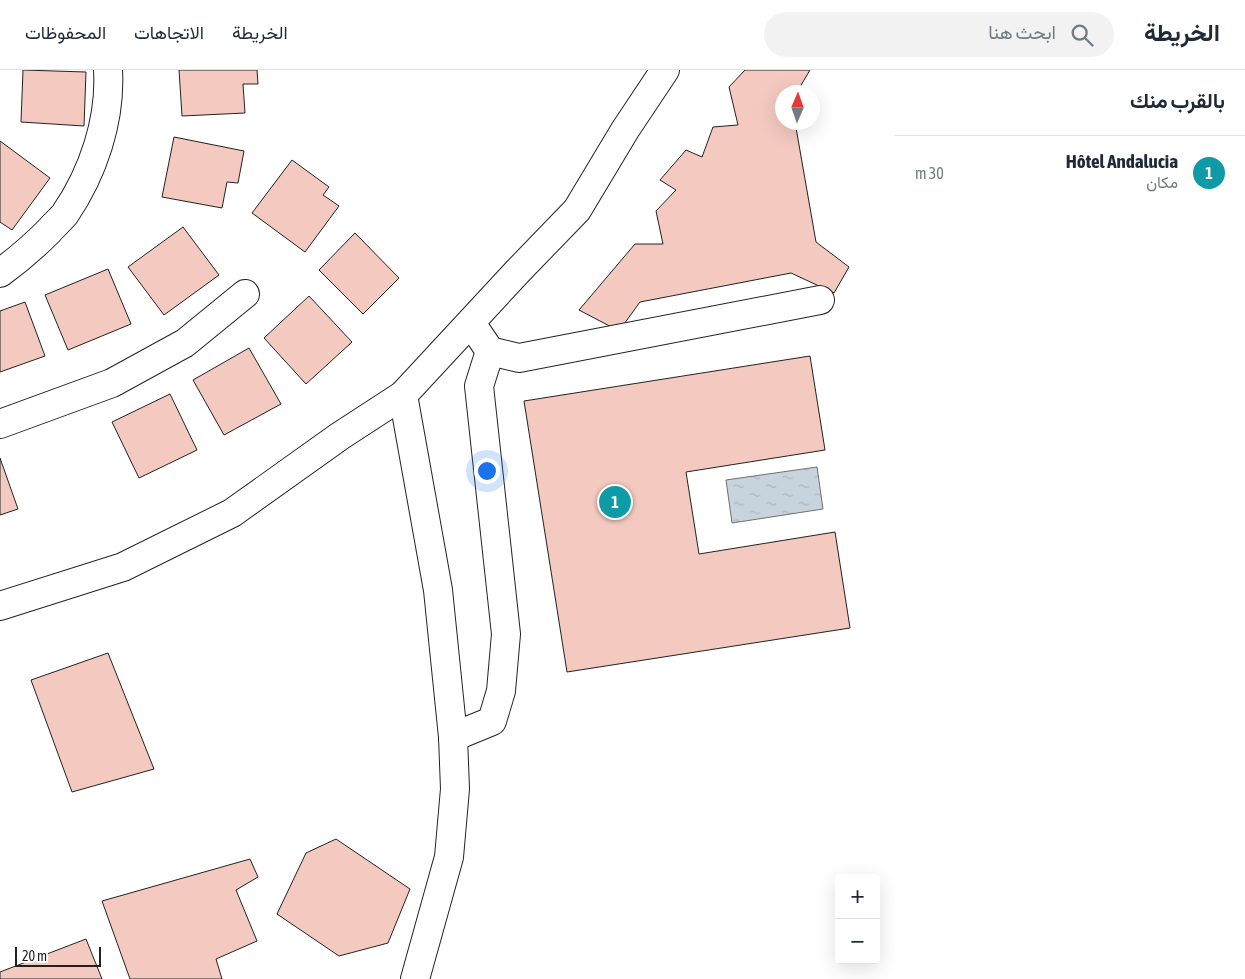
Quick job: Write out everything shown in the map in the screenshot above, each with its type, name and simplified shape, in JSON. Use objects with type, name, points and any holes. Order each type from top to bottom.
[{"type":"street","points":[[0,273],[27,254],[64,215],[86,177],[104,127],[109,84],[108,70]]},
{"type":"street","points":[[0,606],[123,567],[232,513],[340,436],[403,395],[577,210],[625,130],[665,70]]},
{"type":"street","points":[[0,424],[112,383],[185,343],[245,294]]},
{"type":"street","points":[[471,323],[490,351],[519,358],[820,300]]},
{"type":"street","points":[[453,737],[492,721],[501,691],[506,634],[479,386],[490,351]]},
{"type":"street","points":[[403,395],[438,590],[453,737],[455,789],[449,856],[415,979]]},
{"type":"water","points":[[817,467],[823,509],[732,523],[726,480]]},
{"type":"building","points":[[23,70],[86,72],[84,126],[21,122]]},
{"type":"building","points":[[179,70],[257,70],[258,84],[243,84],[245,113],[182,116]]},
{"type":"building","points":[[745,70],[810,70],[801,85],[775,85],[775,130],[796,130],[816,242],[849,267],[834,293],[791,273],[640,302],[619,331],[579,310],[635,244],[663,244],[656,211],[676,190],[660,180],[686,150],[702,157],[713,127],[738,125],[729,87]]},
{"type":"building","points":[[174,137],[244,151],[238,183],[227,182],[222,208],[162,197]]},
{"type":"building","points":[[0,141],[50,178],[12,230],[0,222]]},
{"type":"building","points":[[292,160],[329,187],[323,195],[339,206],[305,252],[252,213]]},
{"type":"building","points":[[183,227],[219,275],[164,315],[128,267]]},
{"type":"building","points":[[355,233],[399,278],[363,314],[319,270]]},
{"type":"building","points":[[108,269],[131,324],[68,350],[45,295]]},
{"type":"building","points":[[309,296],[352,342],[306,384],[264,338]]},
{"type":"building","points":[[25,302],[45,356],[0,372],[0,311]]},
{"type":"building","points":[[249,348],[281,404],[224,435],[193,380]]},
{"type":"building","points":[[810,356],[825,450],[686,472],[699,554],[835,532],[850,628],[567,672],[524,401]]},
{"type":"building","points":[[170,394],[197,450],[139,478],[112,422]]},
{"type":"building","points":[[0,458],[18,509],[0,515]]},
{"type":"building","points":[[108,653],[154,769],[72,792],[31,680]]},
{"type":"building","points":[[336,839],[410,889],[388,943],[339,956],[277,914],[306,853]]},
{"type":"building","points":[[250,859],[258,877],[236,890],[257,941],[216,959],[222,979],[130,979],[102,901]]},
{"type":"building","points":[[86,939],[102,979],[0,979],[0,972]]},
{"type":"place","name":"Hôtel Andalucia","points":[[615,502]]}]
